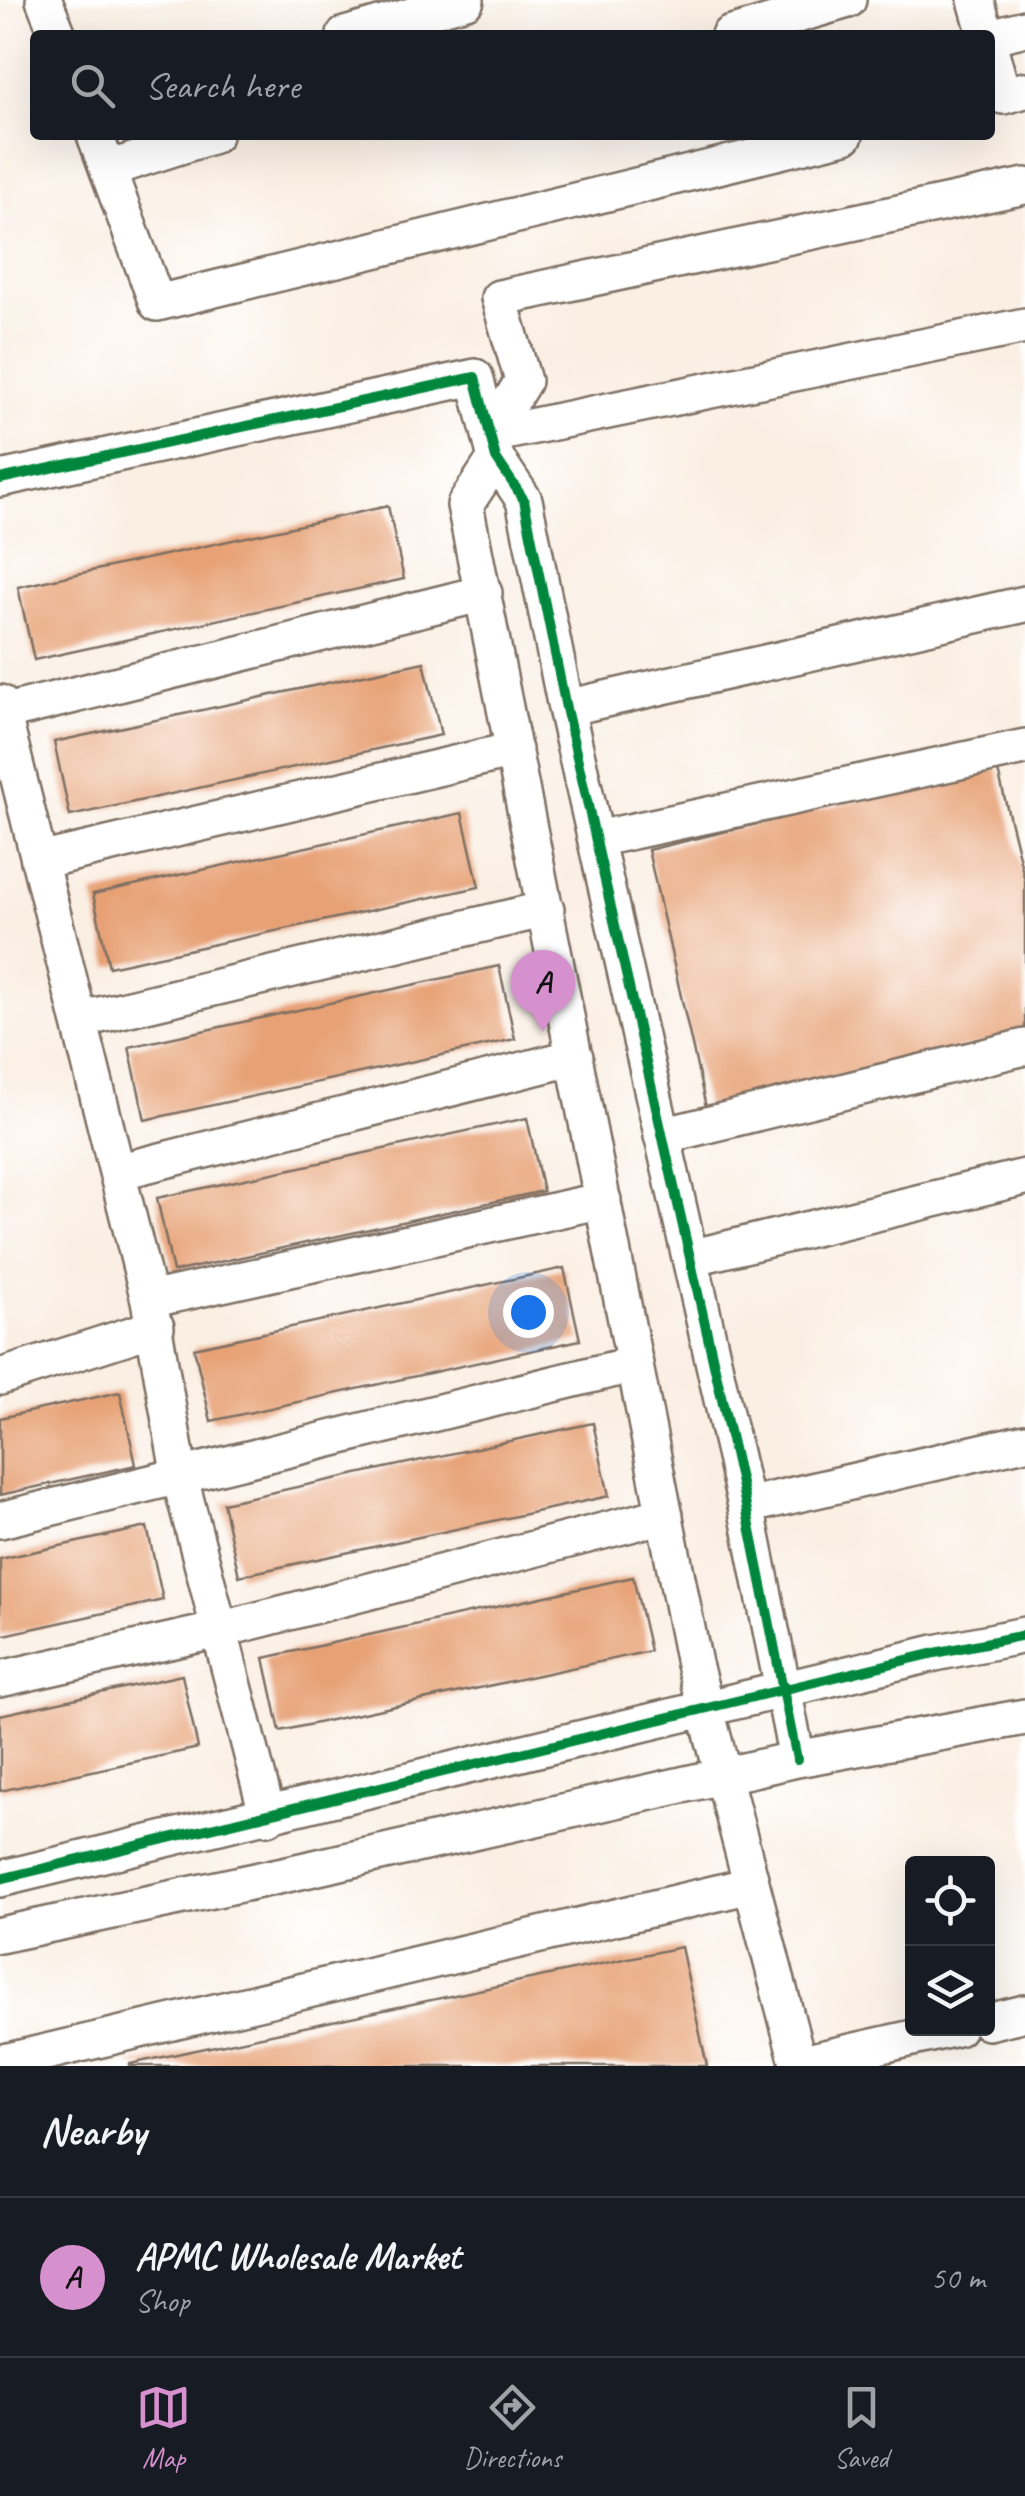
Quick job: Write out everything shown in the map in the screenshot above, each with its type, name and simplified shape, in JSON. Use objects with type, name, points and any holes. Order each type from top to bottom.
[{"type":"street","points":[[44,0],[56,30]]},
{"type":"street","points":[[362,30],[466,0]]},
{"type":"street","points":[[746,30],[848,0]]},
{"type":"street","points":[[976,0],[986,30]]},
{"type":"street","points":[[995,34],[1025,28]]},
{"type":"street","points":[[995,64],[1006,96]]},
{"type":"street","points":[[98,140],[157,302],[824,140]]},
{"type":"street","points":[[108,169],[198,140]]},
{"type":"street","points":[[923,2036],[798,2065],[694,1664],[465,506],[523,382],[500,298],[1025,186]]},
{"type":"street","points":[[493,446],[1025,326]]},
{"type":"street","points":[[0,479],[474,376],[493,446],[524,500],[566,708],[746,1506],[797,1759]]},
{"type":"street","points":[[268,1817],[180,1478],[153,1313],[1,708],[484,593]]},
{"type":"street","points":[[566,708],[1025,604]]},
{"type":"street","points":[[596,839],[1025,748]]},
{"type":"street","points":[[39,861],[514,750]]},
{"type":"street","points":[[80,1020],[546,909]]},
{"type":"street","points":[[662,1136],[1025,1047]]},
{"type":"street","points":[[117,1172],[575,1057]]},
{"type":"street","points":[[690,1258],[1025,1177]]},
{"type":"street","points":[[0,1377],[153,1313],[603,1200]]},
{"type":"street","points":[[0,1520],[635,1364]]},
{"type":"street","points":[[746,1506],[1025,1442]]},
{"type":"street","points":[[0,1679],[219,1630],[664,1515]]},
{"type":"street","points":[[0,1879],[1025,1634]]},
{"type":"street","points":[[0,1935],[797,1759],[1025,1717]]},
{"type":"street","points":[[0,2063],[750,1884]]},
{"type":"street","points":[[995,2020],[1025,2013]]},
{"type":"building","points":[[388,506],[404,579],[34,660],[18,587]]},
{"type":"building","points":[[424,662],[441,735],[70,816],[54,742]]},
{"type":"building","points":[[997,767],[1025,881],[1025,1034],[706,1107],[648,850]]},
{"type":"building","points":[[462,813],[479,887],[109,967],[93,894]]},
{"type":"building","points":[[499,966],[515,1039],[145,1120],[129,1047]]},
{"type":"building","points":[[527,1118],[543,1191],[173,1272],[157,1198]]},
{"type":"building","points":[[564,1268],[580,1340],[211,1421],[194,1348]]},
{"type":"building","points":[[120,1392],[136,1465],[0,1495],[0,1418]]},
{"type":"building","points":[[593,1423],[609,1496],[239,1576],[223,1503]]},
{"type":"building","points":[[147,1527],[163,1600],[0,1636],[0,1559]]},
{"type":"building","points":[[633,1577],[650,1651],[280,1731],[264,1658]]},
{"type":"building","points":[[182,1675],[198,1748],[0,1791],[0,1715]]},
{"type":"building","points":[[681,1947],[707,2066],[130,2066],[130,2064]]},
{"type":"cycle path","points":[[0,479],[475,377],[496,458],[524,500],[566,708],[746,1506],[797,1759]]},
{"type":"cycle path","points":[[0,1879],[935,1653],[1025,1635]]},
{"type":"place","name":"APMC Wholesale Market","points":[[543,1032]]}]
